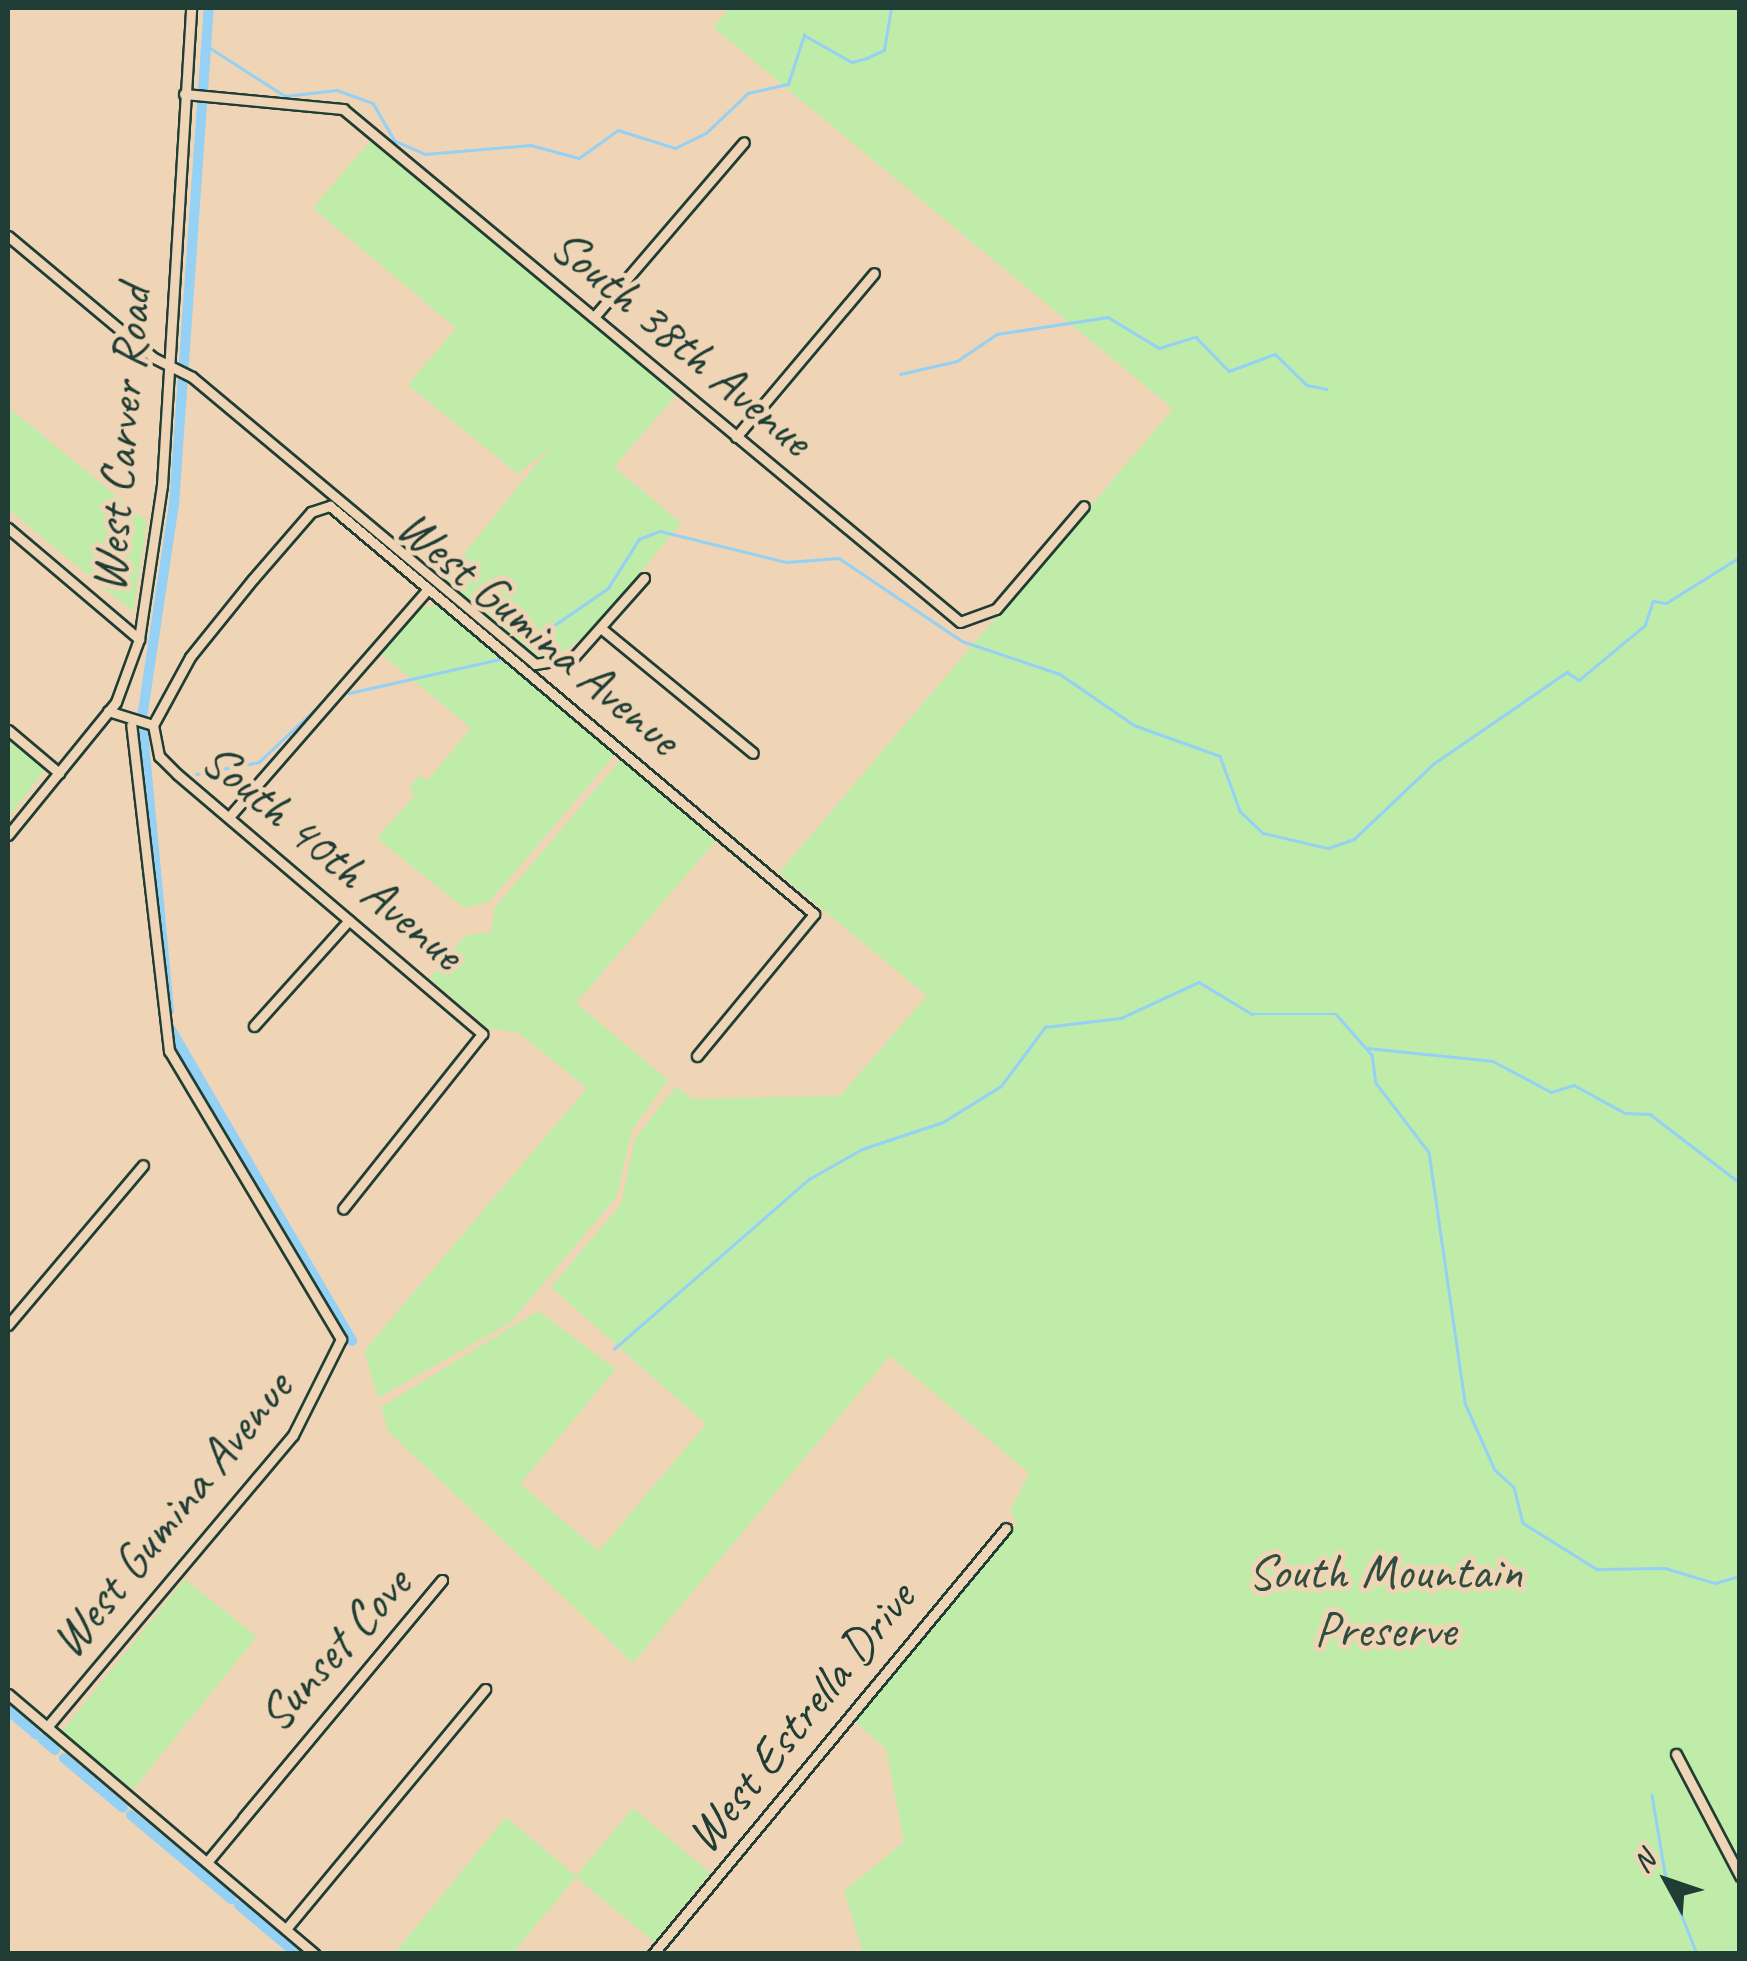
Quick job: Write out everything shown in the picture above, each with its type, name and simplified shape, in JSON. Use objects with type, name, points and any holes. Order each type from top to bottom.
[{"type":"street","name":"West Carver Road","points":[[8,835],[108,711],[140,639],[173,369],[192,8]]},
{"type":"street","name":"South 38th Avenue","points":[[186,95],[342,109],[960,622],[996,609],[1084,506]]},
{"type":"street","points":[[594,317],[744,142]]},
{"type":"street","points":[[8,236],[173,369],[188,374],[522,654],[557,666],[602,629],[644,578]]},
{"type":"street","points":[[736,437],[874,273]]},
{"type":"street","name":"West Gumina Avenue","points":[[149,726],[190,657],[311,512],[341,514],[814,914],[697,1056]]},
{"type":"street","points":[[8,528],[140,639]]},
{"type":"street","points":[[229,818],[428,589]]},
{"type":"street","points":[[602,629],[753,753]]},
{"type":"street","points":[[108,711],[131,726],[149,726]]},
{"type":"street","name":"West Gumina Avenue","points":[[47,1727],[293,1436],[341,1339],[168,1052],[131,726]]},
{"type":"street","name":"South 40th Avenue","points":[[149,726],[159,756],[482,1034],[343,1209]]},
{"type":"street","points":[[8,730],[59,773]]},
{"type":"street","points":[[254,1026],[348,920]]},
{"type":"street","points":[[8,1325],[143,1165]]},
{"type":"street","name":"West Estrella Drive","points":[[653,1954],[1006,1528]]},
{"type":"street","name":"Sunset Cove","points":[[442,1580],[438,1596],[242,1821],[251,1799],[442,1580]]},
{"type":"street","points":[[286,1929],[485,1689]]},
{"type":"street","points":[[8,1694],[316,1954]]},
{"type":"street","points":[[1676,1754],[1740,1876]]},
{"type":"street","points":[[206,1862],[242,1821]]},
{"type":"green space","name":"South Mountain Preserve","points":[[730,8],[1739,8],[1739,1953],[863,1953],[844,1891],[904,1842],[886,1749],[850,1717],[1017,1523],[1010,1511],[1029,1473],[890,1356],[633,1663],[388,1431],[381,1407],[538,1311],[616,1369],[520,1484],[599,1551],[706,1424],[551,1287],[621,1204],[635,1139],[676,1086],[692,1099],[840,1096],[927,996],[779,873],[1173,409],[713,27]]},
{"type":"green space","points":[[370,141],[678,393],[614,467],[681,523],[598,625],[555,659],[536,658],[443,580],[550,447],[518,474],[408,385],[456,328],[313,208]]},
{"type":"green space","points":[[8,407],[147,521],[133,612],[8,509]]},
{"type":"green space","points":[[439,605],[618,751],[489,902],[464,908],[377,838],[415,795],[409,788],[419,775],[427,781],[471,728],[379,652],[416,608]]},
{"type":"green space","points":[[8,733],[46,768],[8,818]]},
{"type":"green space","points":[[623,757],[720,836],[576,1003],[668,1080],[632,1130],[617,1196],[511,1322],[378,1398],[364,1351],[587,1088],[519,1033],[488,1028],[429,978],[466,935],[491,932],[495,907]]},
{"type":"green space","points":[[185,1579],[256,1637],[133,1789],[62,1731]]},
{"type":"green space","points":[[633,1808],[710,1873],[654,1942],[576,1877],[513,1953],[395,1953],[506,1817],[576,1876]]},
{"type":"waterway","points":[[169,1011],[142,718],[174,505],[209,8]]},
{"type":"waterway","points":[[204,44],[285,96],[337,90],[373,103],[395,141],[425,154],[531,145],[579,158],[618,130],[675,148],[706,133],[748,93],[788,84],[804,35],[852,62],[884,50],[891,8]]},
{"type":"waterway","points":[[900,374],[957,361],[997,334],[1108,317],[1159,348],[1196,337],[1229,371],[1275,354],[1307,385],[1327,389]]},
{"type":"waterway","points":[[511,655],[608,588],[639,539],[660,531],[786,562],[839,558],[962,641],[1060,674],[1134,725],[1220,756],[1240,811],[1263,833],[1328,848],[1354,839],[1433,764],[1567,672],[1579,680],[1645,625],[1653,601],[1666,603],[1740,557]]},
{"type":"waterway","points":[[349,693],[504,658]]},
{"type":"waterway","points":[[196,774],[259,762],[329,696]]},
{"type":"waterway","points":[[614,1349],[809,1179],[862,1149],[943,1122],[1001,1086],[1045,1027],[1121,1018],[1199,982],[1252,1014],[1336,1014],[1372,1055],[1376,1083],[1429,1152],[1465,1403],[1495,1470],[1514,1487],[1523,1523],[1597,1569],[1665,1568],[1715,1583],[1740,1576]]},
{"type":"waterway","points":[[170,1028],[352,1341]]},
{"type":"waterway","points":[[1367,1048],[1493,1061],[1551,1092],[1574,1085],[1625,1113],[1650,1114],[1740,1183]]},
{"type":"waterway","points":[[8,1710],[36,1734]]},
{"type":"waterway","points":[[42,1739],[55,1750]]},
{"type":"waterway","points":[[64,1758],[123,1808]]},
{"type":"waterway","points":[[1652,1795],[1665,1873],[1697,1954]]},
{"type":"waterway","points":[[131,1815],[231,1899]]},
{"type":"waterway","points":[[239,1905],[297,1954]]}]
